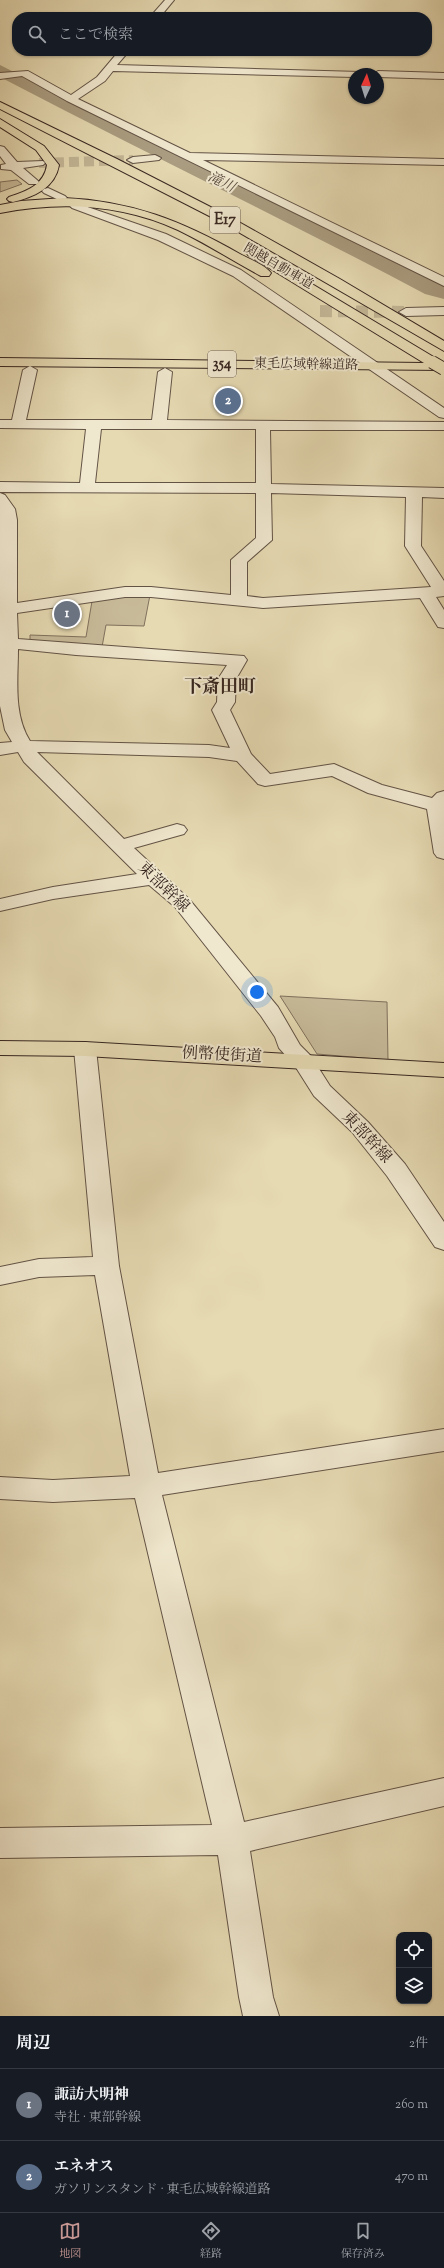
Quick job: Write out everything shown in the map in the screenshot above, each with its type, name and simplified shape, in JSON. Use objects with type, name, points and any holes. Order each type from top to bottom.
[{"type":"main road","name":"関越自動車道","points":[[0,105],[181,196],[335,282],[444,346]]},
{"type":"main road","points":[[0,118],[51,143]]},
{"type":"main road","points":[[0,122],[40,148],[53,165],[50,178],[37,189],[0,203]]},
{"type":"main road","points":[[0,209],[33,203],[69,202],[112,207],[149,215],[172,223],[252,266],[402,342]]},
{"type":"main road","name":"関越自動車道","points":[[239,244],[440,366]]},
{"type":"main road","name":"東毛広域幹線道路","points":[[0,362],[440,366]]},
{"type":"main road","name":"東毛広域幹線道路","points":[[0,370],[444,374]]},
{"type":"main road","name":"例幣使街道","points":[[0,1048],[85,1049],[444,1070]]},
{"type":"street","points":[[159,12],[170,0]]},
{"type":"street","points":[[71,100],[101,80],[108,68],[119,56]]},
{"type":"street","points":[[108,68],[348,74]]},
{"type":"street","points":[[0,76],[20,73],[30,75],[47,87],[71,100],[444,282]]},
{"type":"street","points":[[384,74],[444,76]]},
{"type":"street","points":[[0,149],[14,166],[33,182]]},
{"type":"street","points":[[186,156],[444,162]]},
{"type":"street","points":[[133,160],[154,158]]},
{"type":"street","points":[[0,168],[39,163]]},
{"type":"street","points":[[48,191],[61,198]]},
{"type":"street","points":[[76,206],[162,237],[205,256],[237,273],[295,311],[444,414]]},
{"type":"street","points":[[295,311],[314,311]]},
{"type":"street","points":[[406,312],[443,312]]},
{"type":"street","points":[[18,424],[30,370]]},
{"type":"street","points":[[159,425],[164,372]]},
{"type":"street","points":[[0,424],[444,426]]},
{"type":"street","points":[[87,487],[94,424]]},
{"type":"street","points":[[239,599],[239,560],[264,540],[263,426]]},
{"type":"street","points":[[0,488],[263,488],[444,493]]},
{"type":"street","points":[[414,492],[413,546],[437,592],[444,623]]},
{"type":"street","name":"東部幹線","points":[[0,498],[7,509],[9,520],[5,578],[10,609],[9,706],[12,735],[41,769],[153,878],[182,903],[250,985],[281,1028],[290,1048],[303,1061],[322,1091],[360,1127],[396,1170],[432,1221],[444,1241]]},
{"type":"street","points":[[10,609],[125,592],[239,599],[263,603],[437,592]]},
{"type":"street","points":[[9,643],[76,650],[238,660],[227,679],[226,702],[220,710],[243,756],[265,780],[334,770],[376,789],[440,801],[444,853]]},
{"type":"street","points":[[0,749],[12,735],[209,751],[243,756]]},
{"type":"street","points":[[120,846],[177,830]]},
{"type":"street","points":[[0,904],[53,893],[153,878]]},
{"type":"street","points":[[85,1049],[106,1266],[146,1486],[232,1840],[256,1997],[261,2016]]},
{"type":"street","points":[[0,1276],[39,1268],[106,1266]]},
{"type":"street","points":[[0,1488],[53,1491],[146,1486],[444,1440]]},
{"type":"street","points":[[0,1843],[232,1840],[444,1792]]},
{"type":"shaded area","points":[[17,180],[22,184],[0,192],[0,182]]},
{"type":"shaded area","points":[[132,595],[150,595],[144,626],[106,625],[102,647],[30,641],[30,635],[86,637],[92,601]]},
{"type":"shaded area","points":[[280,996],[387,1002],[388,1060],[317,1054]]},
{"type":"waterway","name":"滝川","points":[[0,70],[103,124],[150,145],[176,161],[297,218],[433,289],[444,292]]},
{"type":"tunnel","points":[[39,163],[133,160]]},
{"type":"tunnel","points":[[320,311],[406,312]]},
{"type":"place","name":"エネオス","points":[[228,401]]},
{"type":"place","name":"諏訪大明神","points":[[67,614]]},
{"type":"district","name":"下斎田町","points":[[220,688]]}]
